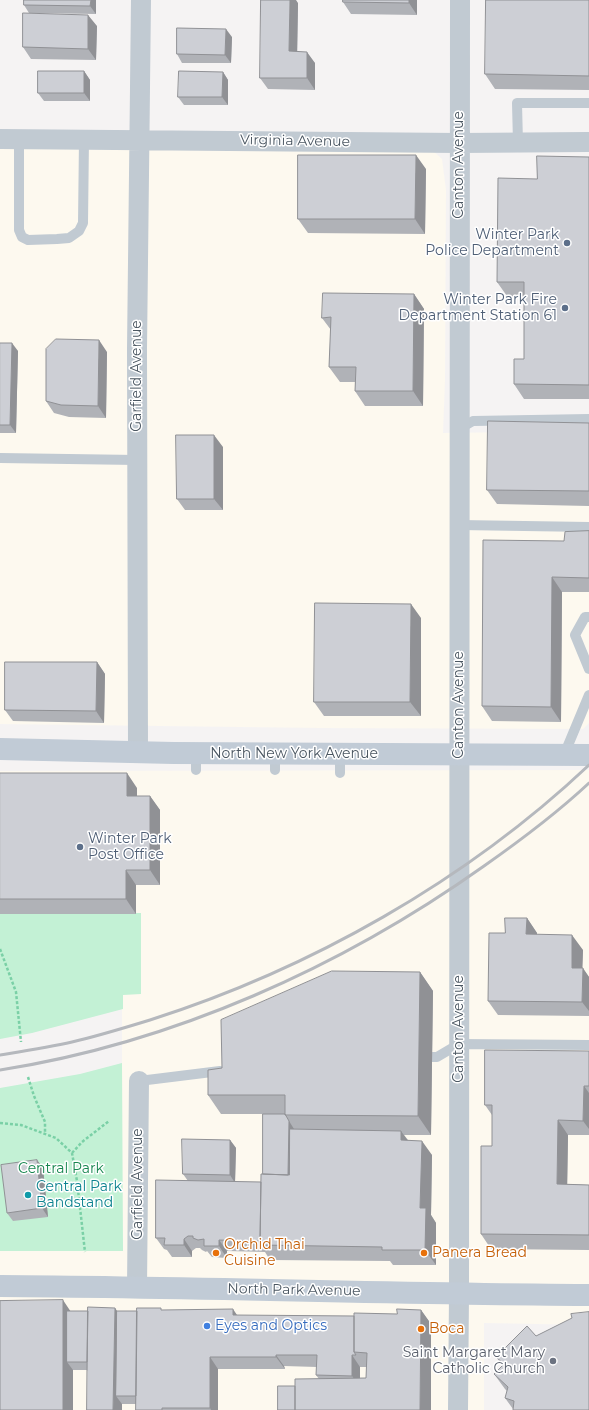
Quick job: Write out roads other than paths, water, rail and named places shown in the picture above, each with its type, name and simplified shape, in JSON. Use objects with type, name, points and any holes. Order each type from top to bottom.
[{"type":"street","name":"Garfield Avenue","points":[[138,752],[137,349],[141,0]]},
{"type":"street","name":"Canton Avenue","points":[[458,1410],[460,0]]},
{"type":"street","name":"Virginia Avenue","points":[[10,139],[459,143],[589,142]]},
{"type":"street","name":"North New York Avenue","points":[[0,749],[138,752],[196,762],[340,764],[459,754],[589,755]]},
{"type":"street","name":"Garfield Avenue","points":[[137,1287],[139,1081]]},
{"type":"street","name":"North Park Avenue","points":[[0,1286],[589,1295]]},
{"type":"lane","points":[[518,143],[517,103],[589,103]]},
{"type":"lane","points":[[10,139],[19,230],[22,237],[28,240],[69,238],[79,231],[83,223],[84,139]]},
{"type":"lane","points":[[459,429],[473,422],[589,419]]},
{"type":"lane","points":[[0,458],[137,460]]},
{"type":"lane","points":[[459,525],[589,527]]},
{"type":"lane","points":[[589,617],[585,617],[576,635],[589,669]]},
{"type":"lane","points":[[564,755],[589,695]]},
{"type":"lane","points":[[432,1057],[438,1057],[459,1044],[589,1045]]},
{"type":"lane","points":[[139,1081],[228,1070]]},
{"type":"railway","points":[[0,1055],[72,1042],[150,1020],[210,999],[269,975],[327,947],[383,917],[438,883],[491,847],[541,807],[589,765]]},
{"type":"railway","points":[[0,1070],[65,1058],[129,1041],[192,1020],[254,996],[314,968],[373,937],[430,903],[525,836],[589,783]]},
{"type":"place","name":"Winter Park Police Department","points":[[567,243]]},
{"type":"place","name":"Winter Park Fire Department Station 61","points":[[565,308]]},
{"type":"place","name":"Winter Park Post Office","points":[[80,847]]},
{"type":"place","name":"Central Park Bandstand","points":[[28,1195]]},
{"type":"place","name":"Orchid Thai Cuisine","points":[[216,1253]]},
{"type":"place","name":"Panera Bread","points":[[424,1253]]},
{"type":"place","name":"Eyes and Optics","points":[[207,1326]]},
{"type":"place","name":"Boca","points":[[421,1329]]},
{"type":"place","name":"Saint Margaret Mary Catholic Church","points":[[553,1361]]},
{"type":"park label","name":"Central Park","points":[[61,1169]]}]
